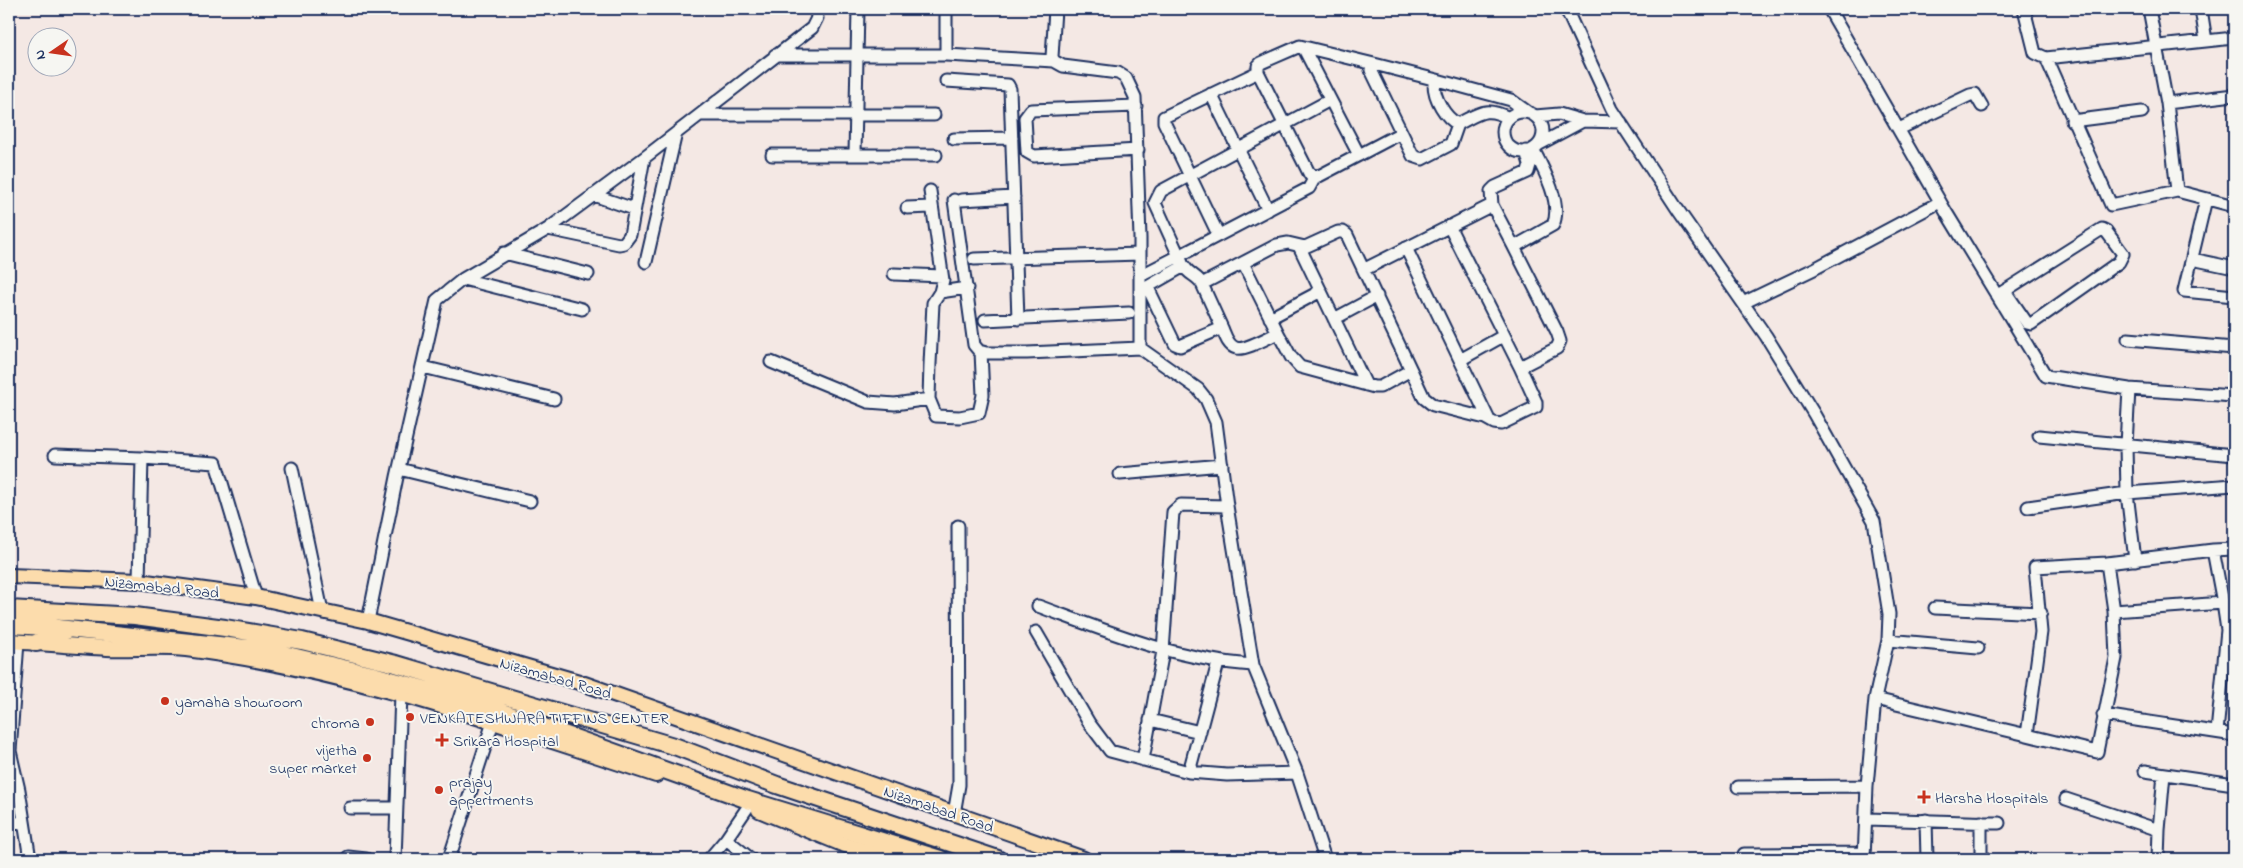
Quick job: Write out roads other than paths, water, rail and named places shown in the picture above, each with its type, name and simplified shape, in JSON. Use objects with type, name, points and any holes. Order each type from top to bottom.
[{"type":"highway","name":"Nizamabad Road","points":[[13,607],[135,616],[302,641],[346,660],[485,706],[750,803],[940,859]]},
{"type":"highway","name":"Nizamabad Road","points":[[9,625],[70,629],[266,650],[303,664],[346,660],[396,664],[677,747],[777,785],[998,859]]},
{"type":"highway","points":[[36,643],[70,629]]},
{"type":"main road","name":"Nizamabad Road","points":[[9,576],[139,581],[256,597],[368,621],[578,682],[1084,859]]},
{"type":"main road","name":"Nizamabad Road","points":[[13,642],[108,648],[185,649],[303,664],[750,803],[842,844],[892,859]]},
{"type":"street","points":[[368,621],[398,469],[437,300],[463,279],[504,253],[548,229],[644,158],[812,28],[816,18],[816,9]]},
{"type":"street","points":[[855,154],[858,9]]},
{"type":"street","points":[[946,9],[946,55]]},
{"type":"street","points":[[1054,61],[1052,57],[1056,9]]},
{"type":"street","points":[[1560,9],[1566,9],[1612,109],[1678,210],[1743,303],[1814,414],[1874,521],[1889,614],[1888,640],[1875,699],[1867,786],[1864,856],[1744,854]]},
{"type":"street","points":[[1829,9],[1940,202],[2002,293],[2027,323],[2031,324],[2119,262],[2123,254],[2106,231],[2102,229],[2002,293]]},
{"type":"street","points":[[2024,9],[2035,53],[2046,58],[2234,38]]},
{"type":"street","points":[[2149,9],[2167,103],[2177,191]]},
{"type":"street","points":[[2201,9],[2206,41]]},
{"type":"street","points":[[1315,177],[1310,176],[1258,72],[1258,66],[1261,63],[1294,47],[1303,47],[1374,64],[1511,100],[1539,121],[1543,133],[1532,148],[1528,172],[1495,187],[1491,191],[1492,205],[1560,341],[1557,348],[1520,367]]},
{"type":"street","points":[[1303,47],[1358,155]]},
{"type":"street","points":[[776,55],[946,55],[1054,61],[1063,66],[1118,73],[1126,78],[1135,97],[1144,237],[1140,254],[1140,348]]},
{"type":"street","points":[[2046,58],[2072,121],[2112,205],[2177,191],[2234,206]]},
{"type":"street","points":[[1374,64],[1371,72],[1414,156],[1422,159],[1451,144],[1458,124],[1484,111],[1490,110],[1510,118]]},
{"type":"street","points":[[1218,234],[1164,122],[1164,117],[1258,72]]},
{"type":"street","points":[[1438,80],[1434,86],[1444,112],[1451,121],[1458,124]]},
{"type":"street","points":[[946,81],[1009,86],[1018,319]]},
{"type":"street","points":[[1899,129],[1976,89],[1982,106]]},
{"type":"street","points":[[1211,94],[1268,210]]},
{"type":"street","points":[[2167,103],[2234,95]]},
{"type":"street","points":[[1278,333],[1243,348],[1236,348],[1230,343],[1202,284],[1189,274],[1182,261],[1155,203],[1160,191],[1285,126],[1330,100]]},
{"type":"street","points":[[1136,106],[1031,110],[1025,118],[1027,152],[1034,156],[1138,150]]},
{"type":"street","points":[[2072,121],[2142,112]]},
{"type":"street","points":[[1583,121],[1532,148],[1514,150],[1505,140],[1504,127],[1510,118],[1517,113],[1532,115],[1559,114],[1583,121],[1621,122]]},
{"type":"street","points":[[700,115],[934,115]]},
{"type":"street","points":[[1222,328],[1185,346],[1175,344],[1150,292],[1149,286],[1218,234],[1309,188],[1315,177],[1402,132]]},
{"type":"street","points":[[646,262],[676,133]]},
{"type":"street","points":[[954,139],[1012,138]]},
{"type":"street","points":[[1514,247],[1554,225],[1556,220],[1557,212],[1550,185],[1532,148]]},
{"type":"street","points":[[772,155],[936,155]]},
{"type":"street","points":[[548,229],[619,244],[624,243],[630,235],[644,158]]},
{"type":"street","points":[[930,191],[942,276],[940,292],[933,303],[929,399],[936,416],[940,418],[974,416],[979,413],[982,395],[981,352],[974,345],[957,200],[1014,197]]},
{"type":"street","points":[[593,195],[634,209]]},
{"type":"street","points":[[2206,199],[2184,290],[2234,296]]},
{"type":"street","points":[[1743,303],[1814,269],[1940,202]]},
{"type":"street","points":[[1364,269],[1492,205]]},
{"type":"street","points":[[907,208],[932,207]]},
{"type":"street","points":[[1202,284],[1276,245],[1288,243],[1305,247],[1338,232],[1344,232],[1364,269],[1424,398],[1433,405],[1501,424],[1536,408],[1536,402],[1450,226]]},
{"type":"street","points":[[1299,246],[1366,385]]},
{"type":"street","points":[[1406,248],[1489,420]]},
{"type":"street","points":[[504,253],[588,274]]},
{"type":"street","points":[[974,259],[1140,254]]},
{"type":"street","points":[[2192,259],[2234,268]]},
{"type":"street","points":[[1140,276],[1182,261]]},
{"type":"street","points":[[1243,262],[1291,357],[1300,367],[1380,387],[1411,370]]},
{"type":"street","points":[[894,274],[942,276]]},
{"type":"street","points":[[463,279],[582,308]]},
{"type":"street","points":[[940,292],[967,288]]},
{"type":"street","points":[[1270,318],[1321,292]]},
{"type":"street","points":[[2002,293],[2046,376],[2129,389],[2234,396]]},
{"type":"street","points":[[1334,319],[1377,296]]},
{"type":"street","points":[[985,320],[1129,313]]},
{"type":"street","points":[[1460,360],[1504,336]]},
{"type":"street","points":[[2128,339],[2234,348]]},
{"type":"street","points":[[981,352],[1027,353],[1140,348],[1198,389],[1206,400],[1216,422],[1227,506],[1253,665],[1297,773],[1325,859]]},
{"type":"street","points":[[772,362],[868,402],[895,404],[929,399]]},
{"type":"street","points":[[422,367],[554,399]]},
{"type":"street","points":[[2129,389],[2126,493],[2135,560]]},
{"type":"street","points":[[2039,436],[2234,455]]},
{"type":"street","points":[[55,455],[216,463],[256,597]]},
{"type":"street","points":[[139,581],[142,458]]},
{"type":"street","points":[[1120,474],[1222,465]]},
{"type":"street","points":[[292,468],[322,611]]},
{"type":"street","points":[[398,469],[530,501]]},
{"type":"street","points":[[2028,507],[2126,493],[2234,485]]},
{"type":"street","points":[[1143,760],[1163,651],[1173,512],[1181,506],[1227,506]]},
{"type":"street","points":[[954,814],[959,785],[958,526]]},
{"type":"street","points":[[2027,735],[2040,654],[2041,613],[2035,567],[2107,563],[2234,549]]},
{"type":"street","points":[[2213,550],[2227,630],[2217,732]]},
{"type":"street","points":[[1875,699],[2097,752],[2116,658],[2114,611],[2107,563]]},
{"type":"street","points":[[2114,611],[2223,603]]},
{"type":"street","points":[[1038,606],[1163,651],[1218,663],[1253,665]]},
{"type":"street","points":[[1935,608],[2041,613]]},
{"type":"street","points":[[1036,632],[1089,723],[1110,750],[1189,772],[1227,775],[1297,773]]},
{"type":"street","points":[[1888,640],[1978,648]]},
{"type":"street","points":[[13,642],[10,751],[14,791],[24,822],[30,859]]},
{"type":"street","points":[[1189,772],[1218,663]]},
{"type":"street","points":[[396,859],[396,808],[401,694]]},
{"type":"street","points":[[2103,715],[2234,735]]},
{"type":"street","points":[[1150,720],[1200,732]]},
{"type":"street","points":[[449,859],[493,722]]},
{"type":"street","points":[[2145,771],[2234,784]]},
{"type":"street","points":[[2158,859],[2164,774]]},
{"type":"street","points":[[1738,787],[1867,786]]},
{"type":"street","points":[[2066,799],[2159,830]]},
{"type":"street","points":[[709,859],[726,839],[750,803]]},
{"type":"street","points":[[350,808],[396,808]]},
{"type":"street","points":[[1867,819],[1999,823]]},
{"type":"street","points":[[1926,820],[1927,859]]},
{"type":"street","points":[[9,824],[24,822]]},
{"type":"street","points":[[1980,859],[1981,822]]},
{"type":"street","points":[[726,839],[751,859]]},
{"type":"street","points":[[348,857],[366,859]]},
{"type":"place","name":"yamaha showroom","points":[[165,701]]},
{"type":"place","name":"VENKATESHWARA TIFFINS CENTER","points":[[410,717]]},
{"type":"place","name":"chroma","points":[[370,722]]},
{"type":"place","name":"Srikara Hospital","points":[[442,740]]},
{"type":"place","name":"vijetha super market","points":[[367,758]]},
{"type":"place","name":"prajay appertments","points":[[439,790]]},
{"type":"place","name":"Harsha Hospitals","points":[[1924,797]]}]
